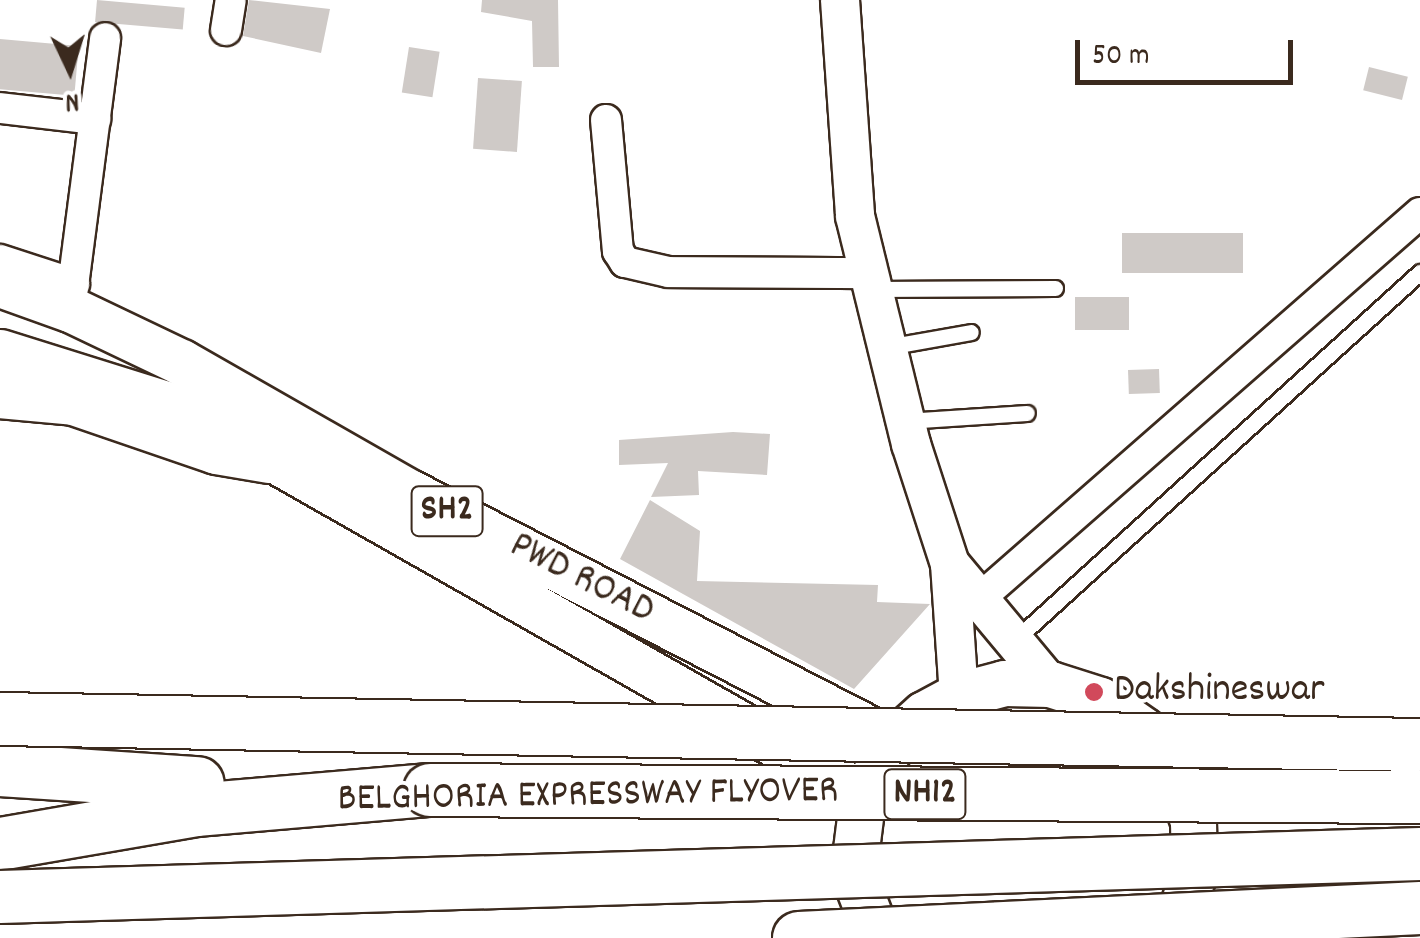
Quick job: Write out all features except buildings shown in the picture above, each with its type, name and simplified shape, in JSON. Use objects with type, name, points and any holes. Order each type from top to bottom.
[{"type":"highway","points":[[0,392],[74,399],[217,448],[270,457]]},
{"type":"highway","points":[[0,719],[1420,746]]},
{"type":"highway","points":[[0,770],[138,784],[430,790]]},
{"type":"highway","name":"BELGHORIA EXPRESSWAY FLYOVER","points":[[0,844],[196,810],[430,790],[1420,797]]},
{"type":"highway","points":[[0,897],[1420,854]]},
{"type":"highway","points":[[798,938],[1420,908]]},
{"type":"main road","name":"PWD ROAD","points":[[0,284],[72,296],[894,742]]},
{"type":"main road","name":"PWD ROAD","points":[[0,352],[166,404],[270,457],[863,794]]},
{"type":"main road","points":[[878,938],[853,873],[863,794],[894,742],[959,694],[1004,683],[1050,684],[1100,700],[1143,730],[1175,771],[1192,821],[1194,873],[1171,938]]},
{"type":"main road","points":[[1194,873],[1221,914],[1256,938]]},
{"type":"street","points":[[226,30],[232,0]]},
{"type":"street","points":[[840,0],[855,216],[905,421],[966,604],[959,694]]},
{"type":"street","points":[[0,260],[72,296],[105,38]]},
{"type":"street","points":[[0,108],[96,118]]},
{"type":"street","points":[[606,120],[618,251],[625,262],[668,272],[871,281]]},
{"type":"street","points":[[966,604],[1420,213]]},
{"type":"street","points":[[966,604],[1014,640],[1050,684]]},
{"type":"lane","points":[[1014,640],[1420,272]]},
{"type":"lane","points":[[871,281],[1055,288]]},
{"type":"lane","points":[[887,347],[970,332]]},
{"type":"lane","points":[[905,421],[1026,413]]},
{"type":"place","name":"Dakshineswar","points":[[1094,692]]}]
